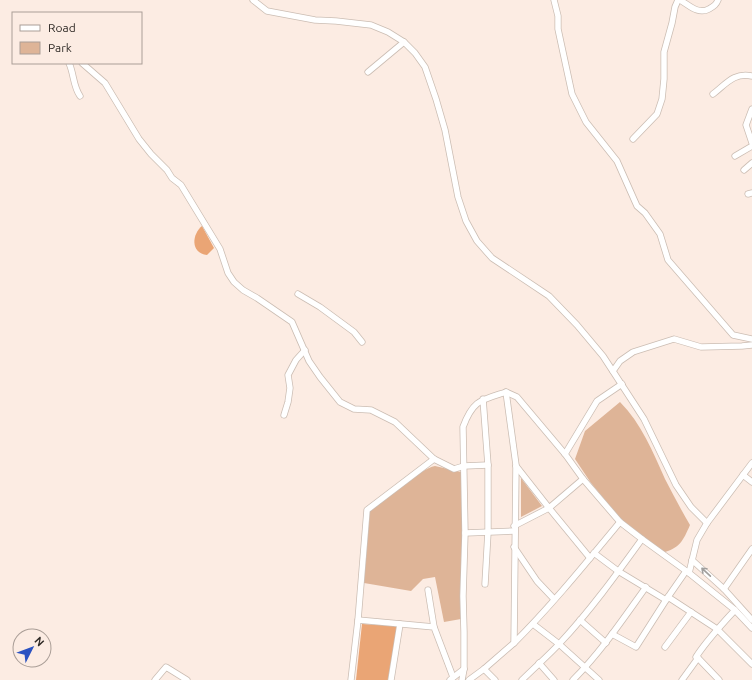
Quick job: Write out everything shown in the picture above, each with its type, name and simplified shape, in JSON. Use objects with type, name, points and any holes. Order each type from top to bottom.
[{"type":"street","points":[[253,0],[267,11],[315,20],[371,25],[388,32],[404,42],[415,53],[425,67],[427,73],[445,130],[458,197],[466,221],[477,241],[492,258],[549,296],[577,324],[603,356],[644,419],[676,485],[691,507],[707,523]]},
{"type":"street","points":[[554,0],[558,16],[558,29],[572,94],[586,122],[617,161],[638,206],[660,234],[668,260],[733,335],[751,337]]},
{"type":"street","points":[[633,139],[657,114],[662,99],[664,52],[675,7],[679,0],[696,10],[706,11],[716,5],[718,0]]},
{"type":"street","points":[[368,72],[404,42]]},
{"type":"street","points":[[70,64],[73,70],[76,89],[80,96]]},
{"type":"street","points":[[83,64],[105,83],[139,139],[167,170],[172,178],[181,185],[220,249],[228,273],[234,282],[243,290],[292,322],[309,360],[320,377],[340,402],[354,409],[370,410],[395,422],[434,459],[454,468],[488,465]]},
{"type":"street","points":[[713,94],[735,76],[752,76]]},
{"type":"street","points":[[752,110],[746,125],[752,143]]},
{"type":"street","points":[[735,156],[752,146]]},
{"type":"street","points":[[744,170],[752,163]]},
{"type":"street","points":[[298,294],[354,332],[362,342]]},
{"type":"street","points":[[613,371],[620,361],[633,352],[674,339],[701,347],[752,345]]},
{"type":"street","points":[[284,415],[290,388],[288,375],[296,360],[305,350]]},
{"type":"street","points":[[565,454],[597,401],[622,384]]},
{"type":"street","points":[[506,392],[516,465],[514,528],[514,643]]},
{"type":"street","points":[[462,680],[464,669],[463,596],[465,533],[463,427],[468,413],[474,405],[483,399],[506,392],[517,397],[565,454],[583,479],[620,522],[735,610],[752,628]]},
{"type":"street","points":[[483,399],[488,465],[488,532],[485,584]]},
{"type":"street","points":[[351,680],[358,620],[367,510],[434,459]]},
{"type":"street","points":[[612,634],[636,647],[667,599],[687,572],[697,540],[707,523],[752,463]]},
{"type":"street","points":[[516,465],[549,508],[592,556],[718,629],[752,664]]},
{"type":"street","points":[[743,475],[752,482]]},
{"type":"street","points":[[465,533],[488,532],[514,528],[549,508],[583,479]]},
{"type":"street","points":[[469,680],[514,643],[533,624],[620,522]]},
{"type":"street","points":[[522,680],[559,644],[580,620],[642,539]]},
{"type":"street","points":[[514,547],[537,581],[554,599]]},
{"type":"street","points":[[724,589],[752,549]]},
{"type":"street","points":[[692,560],[724,589],[752,620]]},
{"type":"street","points":[[573,680],[606,643],[646,587]]},
{"type":"street","points":[[428,590],[434,627],[452,679],[464,669]]},
{"type":"street","points":[[682,680],[698,658],[696,656],[735,610]]},
{"type":"street","points":[[665,647],[691,612]]},
{"type":"street","points":[[358,620],[434,627]]},
{"type":"street","points":[[580,620],[606,643]]},
{"type":"street","points":[[391,680],[400,624]]},
{"type":"street","points":[[533,624],[559,644],[599,680]]},
{"type":"street","points":[[698,658],[719,680]]},
{"type":"street","points":[[539,663],[554,680]]},
{"type":"street","points":[[155,680],[166,667],[187,680]]},
{"type":"street","points":[[484,669],[495,680]]},
{"type":"green space","points":[[620,402],[634,419],[646,438],[665,479],[690,525],[677,546],[662,553],[623,522],[591,483],[575,459],[585,431]]},
{"type":"green space","points":[[435,466],[461,472],[463,564],[461,619],[444,622],[435,577],[423,579],[411,591],[364,583],[370,510],[412,478],[428,468]]},
{"type":"green space","points":[[521,478],[542,506],[521,517]]},
{"type":"shaded area","points":[[202,226],[214,248],[207,255],[201,254],[195,247],[194,243],[196,234]]},
{"type":"shaded area","points":[[362,624],[397,626],[388,680],[356,680]]}]
